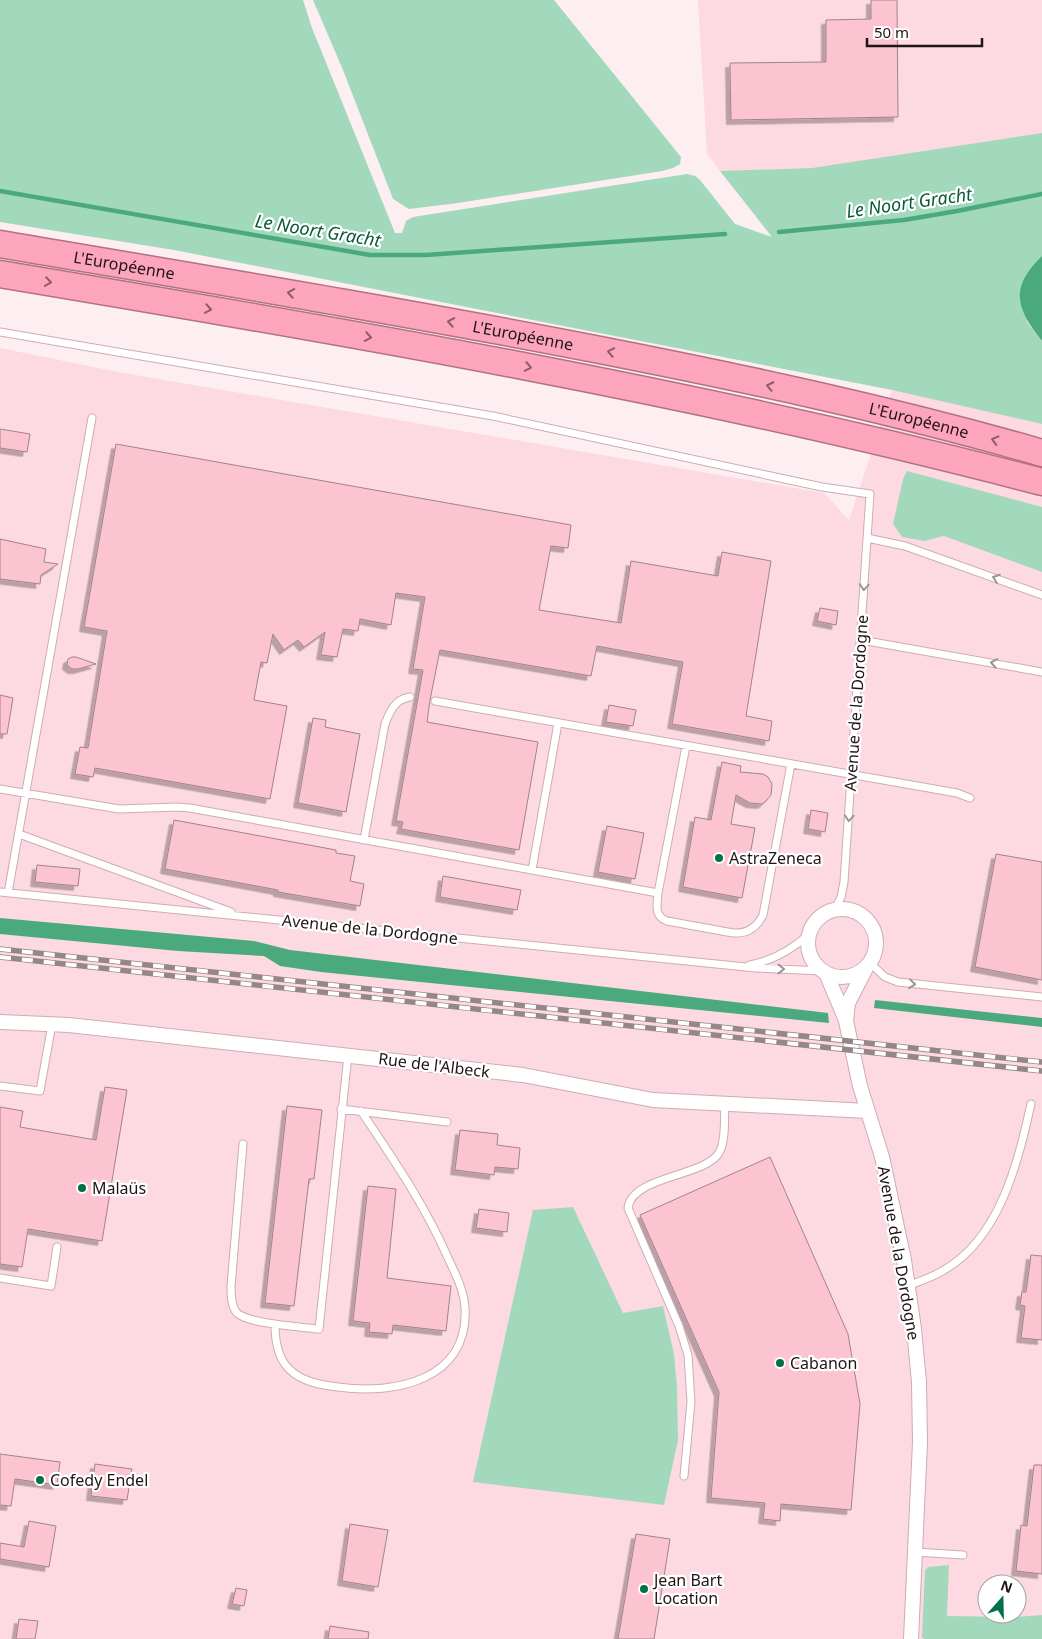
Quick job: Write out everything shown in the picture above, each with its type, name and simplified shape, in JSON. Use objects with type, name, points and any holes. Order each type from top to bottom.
[{"type":"highway","name":"L'Européenne","points":[[0,244],[414,314],[642,358],[884,412],[1042,453]]},
{"type":"highway","name":"L'Européenne","points":[[0,274],[456,353],[751,412],[902,446],[1042,482]]},
{"type":"highway","points":[[902,446],[1042,494]]},
{"type":"street","points":[[834,910],[848,910],[858,913],[866,918],[872,926],[875,935],[875,954],[868,965],[849,977],[839,978],[824,972],[811,957],[808,948],[813,926],[818,919],[834,910]]},
{"type":"street","name":"Avenue de la Dordogne","points":[[846,1021],[848,1003],[868,965]]},
{"type":"street","name":"Avenue de la Dordogne","points":[[824,972],[846,1021],[858,1078],[885,1168],[908,1286],[916,1350],[920,1407],[911,1639]]},
{"type":"street","name":"Rue de l'Albeck","points":[[0,1022],[52,1024],[348,1055],[523,1076],[652,1100],[868,1111]]},
{"type":"lane","name":"Avenue de la Dordogne","points":[[0,332],[493,416],[812,485],[870,494],[844,882],[841,897],[834,910]]},
{"type":"lane","points":[[8,893],[92,418]]},
{"type":"lane","points":[[867,538],[905,546],[1042,595]]},
{"type":"lane","points":[[861,640],[1042,672]]},
{"type":"lane","points":[[364,840],[385,724],[395,705],[402,699],[410,697]]},
{"type":"lane","points":[[435,701],[957,793],[970,798]]},
{"type":"lane","points":[[532,870],[558,723]]},
{"type":"lane","points":[[686,746],[658,892],[657,912],[667,922],[738,934],[756,926],[764,910],[791,764]]},
{"type":"lane","points":[[0,789],[119,809],[190,808],[658,892]]},
{"type":"lane","points":[[19,834],[241,916]]},
{"type":"lane","name":"Avenue de la Dordogne","points":[[0,892],[756,968],[824,972]]},
{"type":"lane","name":"Avenue de la Dordogne","points":[[740,966],[757,964],[774,958],[790,950],[810,934]]},
{"type":"lane","points":[[868,965],[886,977],[898,982],[1042,997]]},
{"type":"lane","points":[[0,1086],[40,1091],[52,1024]]},
{"type":"lane","points":[[243,1144],[230,1286],[236,1311],[245,1319],[319,1329],[348,1055]]},
{"type":"lane","points":[[684,1476],[691,1394],[688,1355],[679,1326],[628,1208],[630,1200],[640,1190],[705,1164],[716,1157],[722,1143],[725,1104]]},
{"type":"lane","points":[[908,1286],[945,1270],[973,1245],[987,1227],[1012,1178],[1031,1104]]},
{"type":"lane","points":[[341,1109],[447,1122]]},
{"type":"lane","points":[[275,1324],[278,1351],[287,1368],[308,1381],[342,1388],[381,1389],[404,1386],[416,1382],[439,1370],[459,1344],[464,1326],[465,1307],[462,1290],[420,1201],[361,1111]]},
{"type":"lane","points":[[0,1278],[51,1286],[57,1247]]},
{"type":"lane","points":[[915,1552],[963,1556]]},
{"type":"shaded area","points":[[0,0],[303,0],[312,28],[395,233],[402,233],[406,221],[413,217],[687,174],[695,176],[700,180],[735,224],[772,237],[720,171],[812,168],[1042,133],[1042,256],[1027,322],[1042,341],[1042,424],[892,390],[174,250],[0,222]]},
{"type":"shaded area","points":[[313,0],[554,0],[681,157],[680,164],[662,171],[409,209],[393,199],[343,70]]},
{"type":"shaded area","points":[[698,0],[1042,0],[1042,1639],[0,1639],[0,348],[118,372],[824,493],[849,520],[892,390],[707,154]]},
{"type":"shaded area","points":[[1042,256],[1042,341],[1026,318],[1020,298],[1024,278],[1031,267]]},
{"type":"shaded area","points":[[907,471],[1042,507],[1042,572],[944,536],[924,541],[902,537],[893,524],[903,479]]},
{"type":"shaded area","points":[[0,918],[254,941],[290,950],[828,1013],[829,1023],[321,972],[280,966],[264,956],[178,951],[0,934]]},
{"type":"shaded area","points":[[875,1000],[1042,1018],[1042,1027],[874,1008]]},
{"type":"shaded area","points":[[573,1207],[623,1313],[663,1306],[674,1354],[678,1440],[664,1505],[473,1482],[533,1210]]},
{"type":"shaded area","points":[[949,1565],[947,1616],[977,1616],[977,1624],[1027,1624],[1027,1616],[1042,1615],[1042,1639],[924,1639],[922,1637],[925,1570],[928,1567]]},
{"type":"building","points":[[871,0],[897,0],[898,117],[731,120],[730,63],[826,62],[826,20],[871,19]]},
{"type":"building","points":[[0,429],[30,434],[27,452],[0,448]]},
{"type":"building","points":[[116,444],[571,525],[568,548],[551,546],[539,610],[621,623],[631,561],[718,576],[722,552],[771,561],[746,716],[772,721],[769,741],[672,724],[683,662],[597,646],[591,676],[440,650],[427,722],[538,742],[519,850],[401,829],[403,822],[396,821],[423,670],[413,669],[425,597],[396,593],[391,625],[360,619],[358,631],[343,629],[337,657],[321,655],[325,632],[304,647],[298,640],[284,650],[273,634],[267,663],[261,662],[254,700],[287,706],[270,799],[95,768],[93,777],[75,774],[80,747],[88,748],[107,631],[84,627]]},
{"type":"building","points":[[0,539],[46,549],[44,562],[58,564],[41,575],[40,584],[0,579]]},
{"type":"building","points":[[820,608],[838,611],[836,625],[817,621]]},
{"type":"building","points":[[72,657],[96,664],[72,669],[67,665],[68,659]]},
{"type":"building","points":[[0,695],[13,698],[7,734],[0,734]]},
{"type":"building","points":[[609,705],[636,710],[633,726],[606,722]]},
{"type":"building","points":[[313,718],[326,720],[325,727],[360,734],[346,812],[298,803]]},
{"type":"building","name":"AstraZeneca","points":[[722,762],[741,766],[740,772],[763,774],[768,777],[772,784],[771,795],[762,804],[750,803],[736,795],[731,824],[755,828],[742,898],[683,887],[695,817],[711,820]]},
{"type":"building","points":[[811,810],[828,813],[825,832],[808,829]]},
{"type":"building","points":[[174,820],[336,850],[336,853],[355,856],[350,881],[364,884],[360,906],[278,892],[278,890],[165,869]]},
{"type":"building","points":[[607,826],[644,833],[635,879],[598,872]]},
{"type":"building","points":[[996,854],[1042,862],[1042,980],[975,967]]},
{"type":"building","points":[[37,865],[80,869],[78,886],[35,882]]},
{"type":"building","points":[[443,876],[521,890],[517,910],[440,897]]},
{"type":"building","points":[[105,1087],[127,1090],[102,1241],[28,1229],[22,1267],[0,1264],[0,1107],[23,1111],[20,1127],[96,1140]]},
{"type":"building","points":[[287,1106],[322,1110],[314,1179],[309,1179],[294,1306],[265,1303]]},
{"type":"building","points":[[460,1130],[498,1134],[497,1145],[520,1148],[518,1169],[495,1167],[494,1175],[455,1170]]},
{"type":"building","name":"Cabanon","points":[[770,1157],[848,1334],[860,1404],[851,1510],[781,1504],[780,1521],[763,1519],[765,1503],[711,1498],[719,1392],[640,1215]]},
{"type":"building","points":[[368,1186],[396,1189],[387,1278],[451,1286],[446,1331],[393,1325],[392,1334],[369,1332],[370,1323],[353,1321]]},
{"type":"building","points":[[479,1209],[509,1213],[507,1232],[476,1228]]},
{"type":"building","points":[[1031,1255],[1042,1256],[1042,1340],[1021,1338],[1025,1306],[1020,1305],[1022,1292],[1026,1292]]},
{"type":"building","name":"Cofedy Endel","points":[[0,1454],[60,1462],[57,1485],[15,1479],[11,1506],[0,1505]]},
{"type":"building","points":[[95,1464],[132,1469],[127,1500],[91,1496]]},
{"type":"building","points":[[1034,1465],[1042,1465],[1042,1574],[1016,1571],[1021,1525],[1027,1526]]},
{"type":"building","points":[[29,1521],[56,1526],[49,1567],[0,1559],[0,1543],[24,1547]]},
{"type":"building","points":[[350,1524],[388,1530],[378,1587],[342,1581]]},
{"type":"building","name":"Jean Bart Location","points":[[636,1534],[670,1539],[654,1639],[618,1639]]},
{"type":"building","points":[[236,1588],[247,1590],[244,1606],[232,1604]]},
{"type":"building","points":[[19,1619],[38,1621],[35,1639],[16,1639]]},
{"type":"building","points":[[330,1626],[369,1632],[368,1639],[328,1639]]},
{"type":"waterway","name":"Le Noort Gracht","points":[[0,191],[370,255],[426,255],[725,234]]},
{"type":"waterway","name":"Le Noort Gracht","points":[[779,232],[904,220],[1042,194]]},
{"type":"railway","points":[[0,949],[1042,1062]]},
{"type":"railway","points":[[0,957],[1042,1071]]},
{"type":"place","name":"AstraZeneca","points":[[719,858]]},
{"type":"place","name":"Malaüs","points":[[82,1188]]},
{"type":"place","name":"Cabanon","points":[[780,1363]]},
{"type":"place","name":"Cofedy Endel","points":[[40,1480]]},
{"type":"place","name":"Jean Bart Location","points":[[644,1589]]}]
